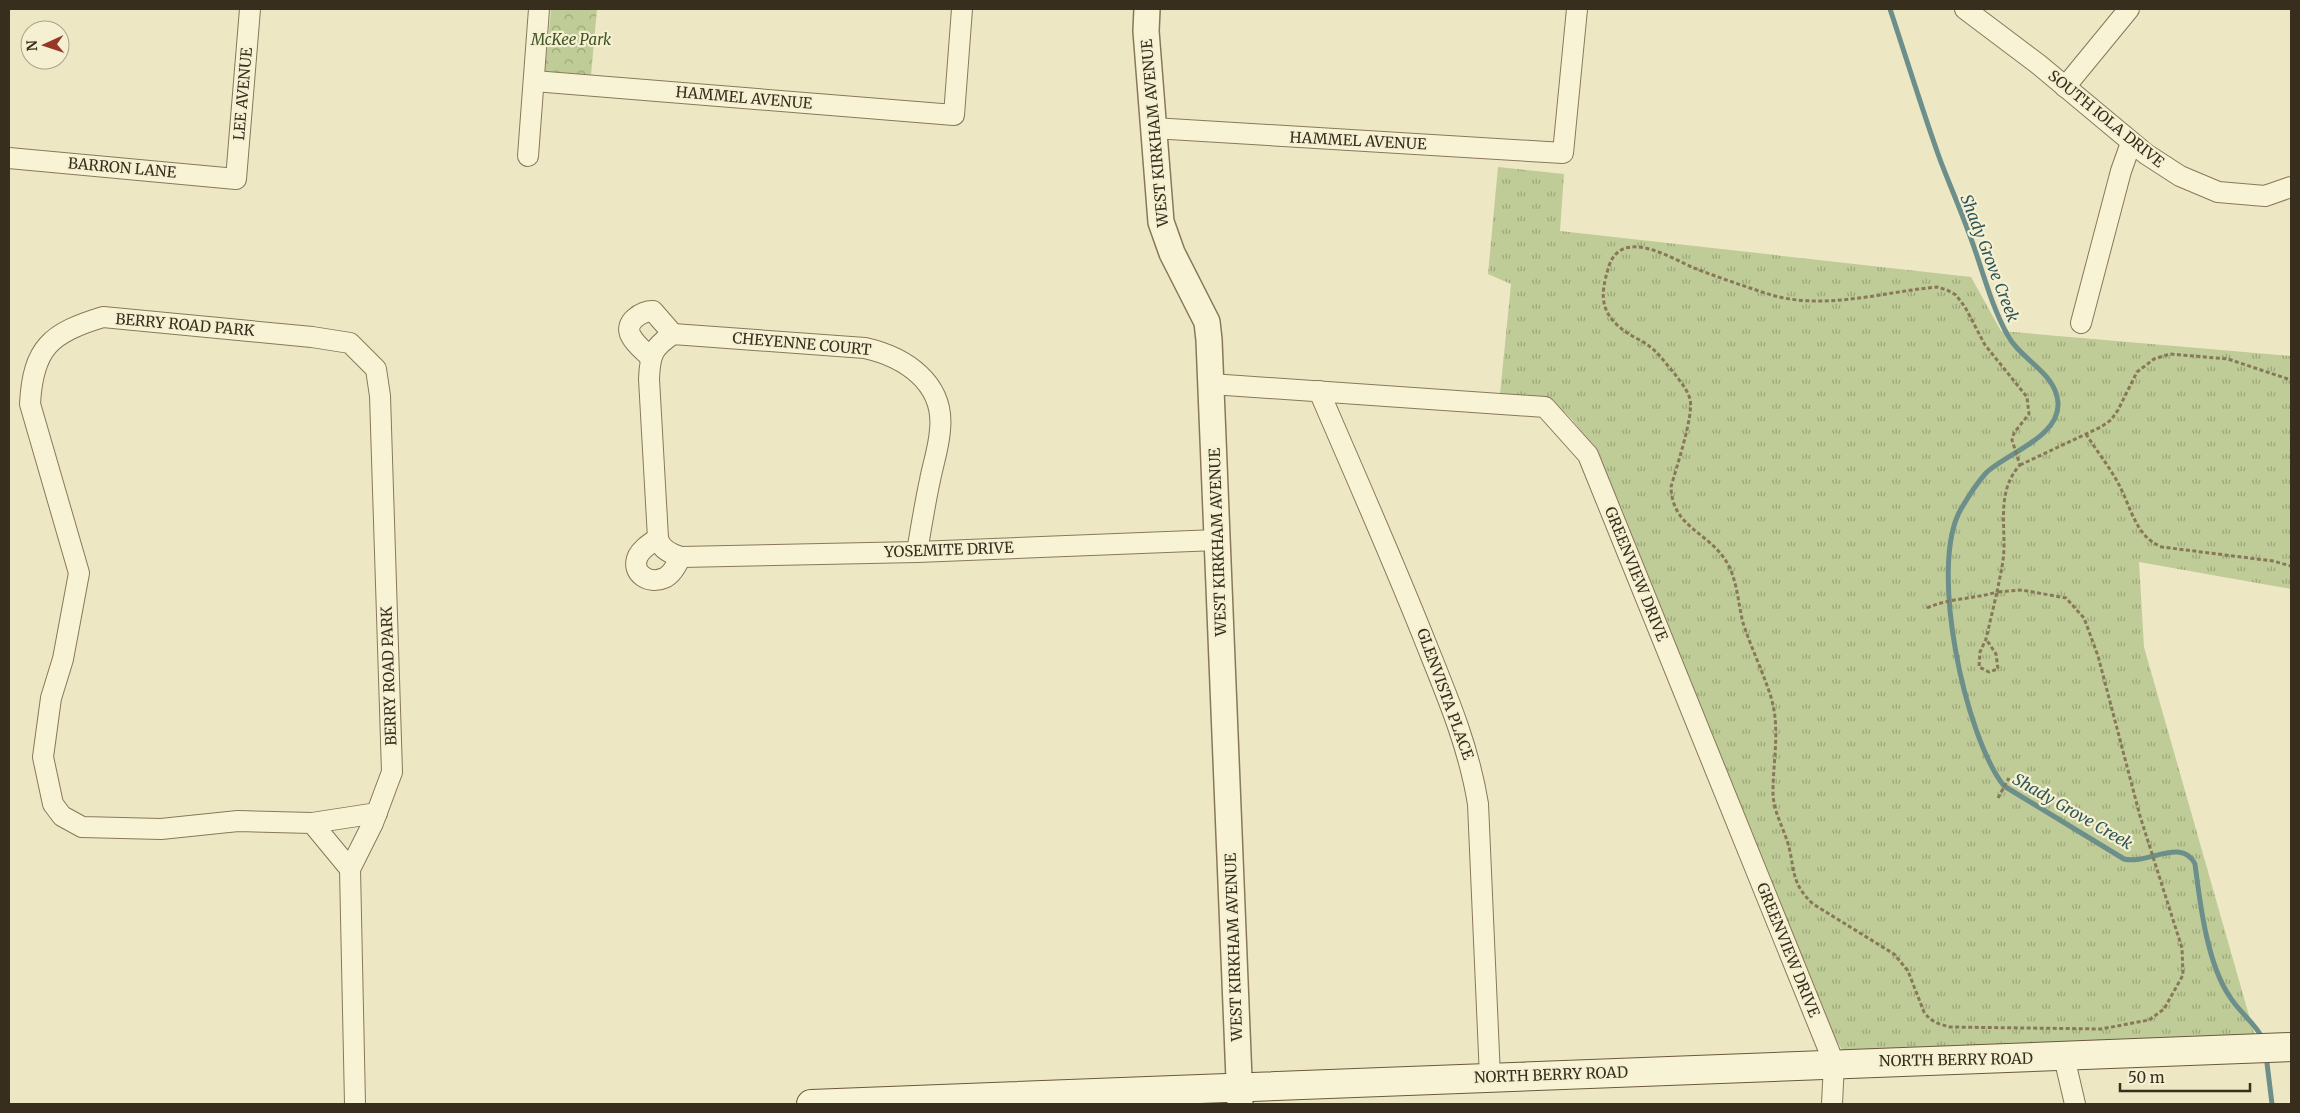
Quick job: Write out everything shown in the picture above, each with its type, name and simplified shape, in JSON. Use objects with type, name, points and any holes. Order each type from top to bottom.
[{"type":"main road","name":"NORTH BERRY ROAD","points":[[811,1104],[1239,1095],[1490,1077],[1834,1063],[2064,1057],[2288,1047]]},
{"type":"street","name":"LEE AVENUE","points":[[236,179],[250,9]]},
{"type":"street","points":[[528,156],[539,9]]},
{"type":"street","name":"HAMMEL AVENUE","points":[[534,81],[954,115],[962,9]]},
{"type":"street","name":"WEST KIRKHAM AVENUE","points":[[1146,9],[1161,222],[1172,253],[1207,322],[1239,1095]]},
{"type":"street","name":"HAMMEL AVENUE","points":[[1153,128],[1563,153],[1577,9]]},
{"type":"street","name":"SOUTH IOLA DRIVE","points":[[1966,9],[2066,87],[2131,143],[2180,176],[2218,192],[2265,196],[2291,187]]},
{"type":"street","points":[[2066,87],[2130,9]]},
{"type":"street","points":[[2081,323],[2121,171],[2131,143]]},
{"type":"street","name":"BARRON LANE","points":[[9,158],[236,179]]},
{"type":"street","points":[[642,311],[653,311],[673,334],[660,343],[650,358],[631,336],[629,329],[634,319],[642,311]]},
{"type":"street","name":"BERRY ROAD PARK","points":[[355,1104],[350,869],[377,813],[392,772],[380,396],[376,369],[350,343],[312,337],[103,317],[73,326],[51,340],[38,361],[31,384],[30,404],[79,573],[63,659],[51,698],[43,757],[53,804],[62,816],[82,827],[161,829],[238,821],[312,824],[377,813]]},
{"type":"street","name":"CHEYENNE COURT","points":[[673,334],[865,348],[888,354],[912,368],[930,386],[938,407],[940,430],[917,552]]},
{"type":"street","name":"YOSEMITE DRIVE","points":[[650,358],[649,379],[670,549],[917,552],[1217,540]]},
{"type":"street","name":"GREENVIEW DRIVE","points":[[1211,384],[1545,407],[1588,455],[1834,1063]]},
{"type":"street","name":"GLENVISTA PLACE","points":[[1319,391],[1410,603],[1460,731],[1472,768],[1478,804],[1490,1077]]},
{"type":"street","points":[[312,824],[350,869]]},
{"type":"street","points":[[2064,1057],[2075,1104]]},
{"type":"street","points":[[1832,1104],[1834,1063]]},
{"type":"path","points":[[1927,608],[1939,602],[1977,598],[1997,592],[2022,590],[2066,598],[2084,618],[2098,656],[2138,806],[2182,948],[2183,975],[2164,1009],[2149,1020],[2102,1028],[1950,1027],[1938,1024],[1924,1012],[1908,971],[1898,958],[1813,904],[1804,895],[1795,881],[1788,847],[1774,806],[1773,792],[1777,750],[1774,710],[1770,694],[1743,622],[1735,586],[1726,561],[1713,546],[1677,513],[1672,497],[1671,487],[1687,425],[1690,400],[1681,383],[1659,356],[1648,345],[1615,323],[1606,311],[1602,290],[1610,263],[1617,253],[1623,249],[1644,247],[1657,250],[1693,268],[1766,294],[1794,300],[1863,298],[1925,288],[1947,290],[1965,307],[1985,345],[2027,397],[2029,414],[2014,433],[2012,440],[2020,465]]},
{"type":"path","points":[[1986,639],[1996,654],[1998,669],[1989,672],[1978,667],[1980,652],[1986,639],[2003,566],[2003,501],[2010,479],[2020,465],[2111,420],[2137,372],[2154,359],[2170,354],[2228,359],[2291,380]]},
{"type":"path","points":[[2086,434],[2118,482],[2139,529],[2153,544],[2162,548],[2264,560],[2291,566]]},
{"type":"path","points":[[1998,798],[2009,778]]},
{"type":"green space","name":"McKee Park","points":[[551,9],[597,9],[591,75],[545,71]]},
{"type":"green space","points":[[1498,167],[1564,174],[1560,231],[1971,277],[2001,331],[2291,356],[2291,589],[2139,562],[2144,647],[2256,1040],[1843,1051],[1836,1040],[1586,439],[1568,416],[1550,404],[1528,398],[1500,394],[1511,284],[1488,274]]},
{"type":"waterway","name":"Shady Grove Creek","points":[[1890,9],[1938,154],[1972,241],[1995,308],[2013,343],[2051,383],[2056,392],[2058,403],[2056,415],[2051,425],[2042,435],[1995,466],[1982,477],[1961,509],[1952,535],[1948,569],[1950,608],[1956,650],[1976,730],[1990,762],[2004,786],[2124,859],[2143,859],[2173,852],[2189,856],[2195,864],[2199,897],[2210,951],[2222,983],[2238,1008],[2263,1039]]},
{"type":"waterway","name":"Shady Grove Creek","points":[[2266,1055],[2272,1104]]}]
